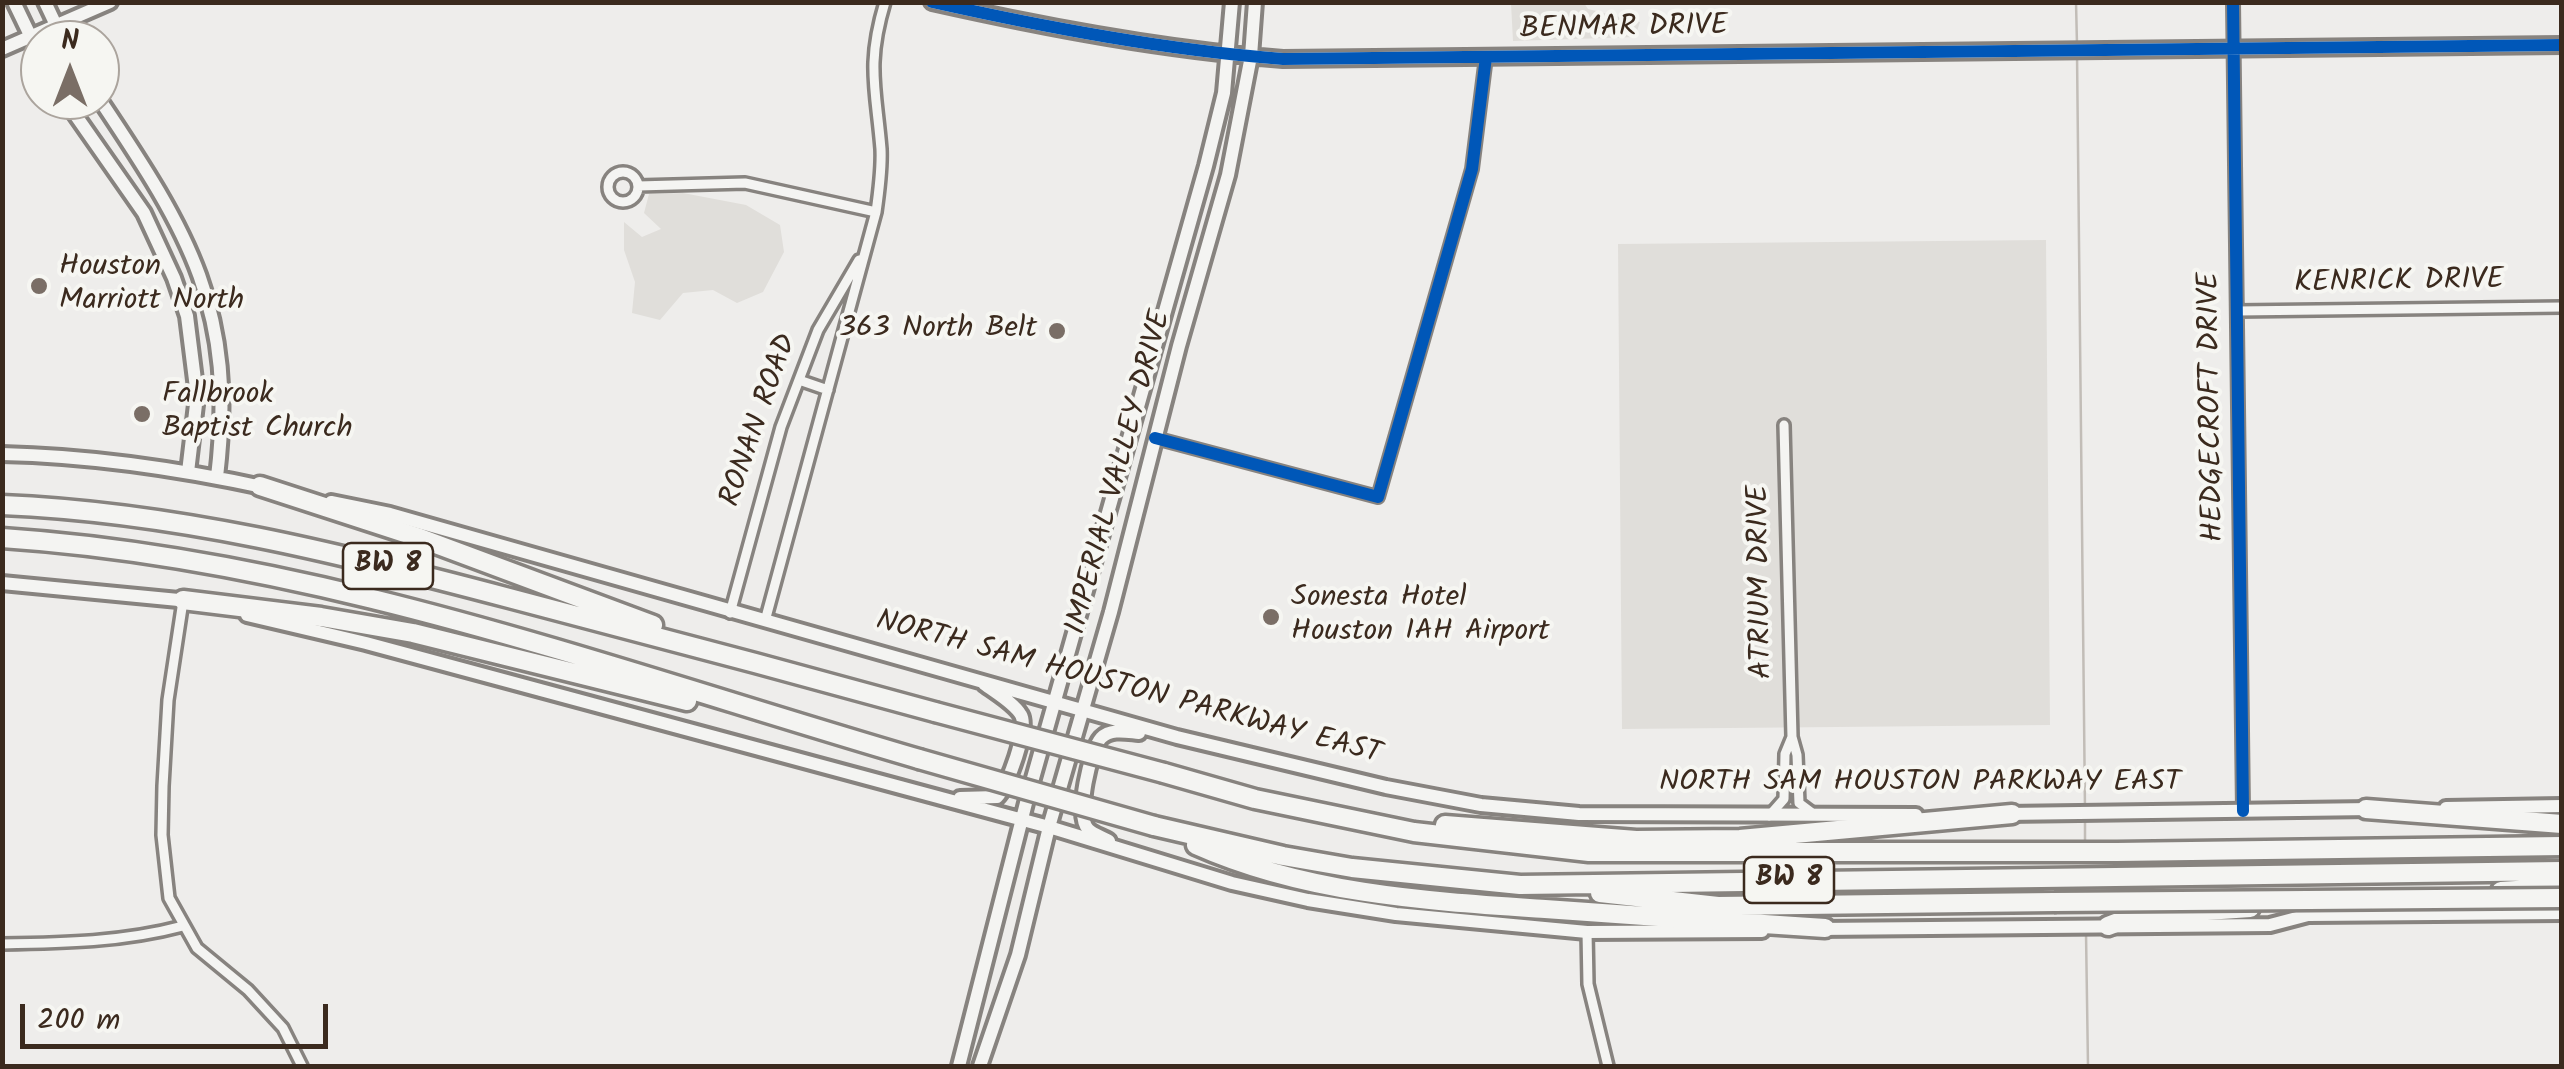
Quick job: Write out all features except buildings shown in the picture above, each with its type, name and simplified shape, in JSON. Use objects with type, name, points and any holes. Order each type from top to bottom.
[{"type":"highway","points":[[260,486],[417,537],[742,659]]},
{"type":"highway","name":"BW 8","points":[[2,501],[230,530],[295,544],[1333,816],[1480,841],[1588,852],[2117,852],[2562,846]]},
{"type":"highway","name":"BW 8","points":[[2,538],[161,555],[301,582],[536,642],[825,732],[1154,826],[1335,865],[1520,885],[2562,871]]},
{"type":"highway","points":[[2,549],[95,552],[301,582]]},
{"type":"highway","points":[[183,600],[413,633],[784,726],[825,732]]},
{"type":"highway","points":[[2366,809],[2562,824]]},
{"type":"highway","points":[[1333,816],[1636,840],[1740,839],[2012,814]]},
{"type":"highway","points":[[1154,826],[1224,858],[1325,886],[1425,900],[1825,928]]},
{"type":"highway","points":[[1520,885],[1718,906],[2562,898]]},
{"type":"highway","points":[[2108,926],[2134,916],[2562,887]]},
{"type":"main road","points":[[82,20],[110,2]]},
{"type":"main road","name":"BENMAR DRIVE","points":[[932,2],[1056,30],[1283,59],[2562,44]]},
{"type":"main road","name":"IMPERIAL VALLEY DRIVE","points":[[959,1066],[1053,702],[1211,148],[1224,93],[1232,2]]},
{"type":"main road","name":"IMPERIAL VALLEY DRIVE","points":[[980,1066],[1018,956],[1049,828],[1228,174],[1251,56],[1255,2]]},
{"type":"main road","points":[[79,120],[144,212],[187,316],[197,396],[188,472]]},
{"type":"main road","points":[[113,120],[183,232],[200,274],[223,387],[217,477]]},
{"type":"main road","points":[[122,178],[144,167]]},
{"type":"main road","points":[[187,316],[212,320]]},
{"type":"main road","name":"NORTH SAM HOUSTON PARKWAY EAST","points":[[2,454],[188,472],[390,514],[1176,737],[1256,758],[1481,805],[1578,814],[1768,816],[2562,806]]},
{"type":"main road","points":[[1119,480],[1143,486]]},
{"type":"main road","points":[[2,583],[183,600],[366,643],[1021,820],[1232,884],[1318,902],[1437,919],[1587,932],[1661,933],[2270,925],[2308,915],[2562,913]]},
{"type":"main road","points":[[923,794],[984,800],[997,798],[1006,788],[1025,723],[1020,712],[977,679]]},
{"type":"main road","points":[[1124,851],[1088,830],[1082,820],[1084,790],[1098,740],[1121,731],[1176,737]]},
{"type":"main road","points":[[969,1024],[992,1032]]},
{"type":"street","name":"RONAN ROAD","points":[[764,621],[876,212],[881,148],[871,72],[885,2]]},
{"type":"street","name":"HEDGECROFT DRIVE","points":[[2233,2],[2243,811]]},
{"type":"street","points":[[1155,438],[1378,498],[1472,169],[1486,57]]},
{"type":"street","points":[[638,186],[745,183],[876,212]]},
{"type":"street","name":"RONAN ROAD","points":[[730,613],[781,427],[818,330],[862,254]]},
{"type":"street","name":"KENRICK DRIVE","points":[[2237,311],[2562,307]]},
{"type":"street","points":[[799,380],[828,390]]},
{"type":"street","name":"ATRIUM DRIVE","points":[[1784,426],[1792,736],[1799,803],[1817,816]]},
{"type":"street","points":[[183,600],[168,700],[162,835],[169,898],[197,948],[248,990],[283,1028],[302,1066]]},
{"type":"street","name":"ATRIUM DRIVE","points":[[1768,816],[1784,798],[1785,754],[1792,736]]},
{"type":"street","points":[[2,944],[142,937],[182,926]]},
{"type":"street","points":[[1587,932],[1588,984],[1608,1066]]},
{"type":"shaded area","points":[[1511,3],[1584,3],[1588,9],[1640,22],[1635,37],[1513,41]]},
{"type":"shaded area","points":[[683,193],[746,205],[780,225],[784,252],[763,292],[737,303],[713,290],[683,293],[660,320],[632,313],[635,282],[624,250],[624,222],[642,237],[661,229],[644,213],[649,194]]},
{"type":"shaded area","points":[[2046,240],[2050,725],[1622,729],[1618,244]]},
{"type":"waterway","points":[[2076,2],[2077,45]]},
{"type":"waterway","points":[[2077,53],[2085,810]]},
{"type":"waterway","points":[[2085,818],[2085,845]]},
{"type":"waterway","points":[[2086,933],[2088,1066]]},
{"type":"cycle path","points":[[932,2],[1107,37],[1283,59],[2562,45]]},
{"type":"cycle path","points":[[2233,2],[2243,811]]},
{"type":"cycle path","points":[[1155,438],[1378,497],[1472,169],[1486,57]]},
{"type":"place","name":"Houston Marriott North","points":[[39,286]]},
{"type":"place","name":"363 North Belt","points":[[1057,331]]},
{"type":"place","name":"Fallbrook Baptist Church","points":[[142,414]]},
{"type":"place","name":"Sonesta Hotel Houston IAH Airport","points":[[1271,617]]}]
